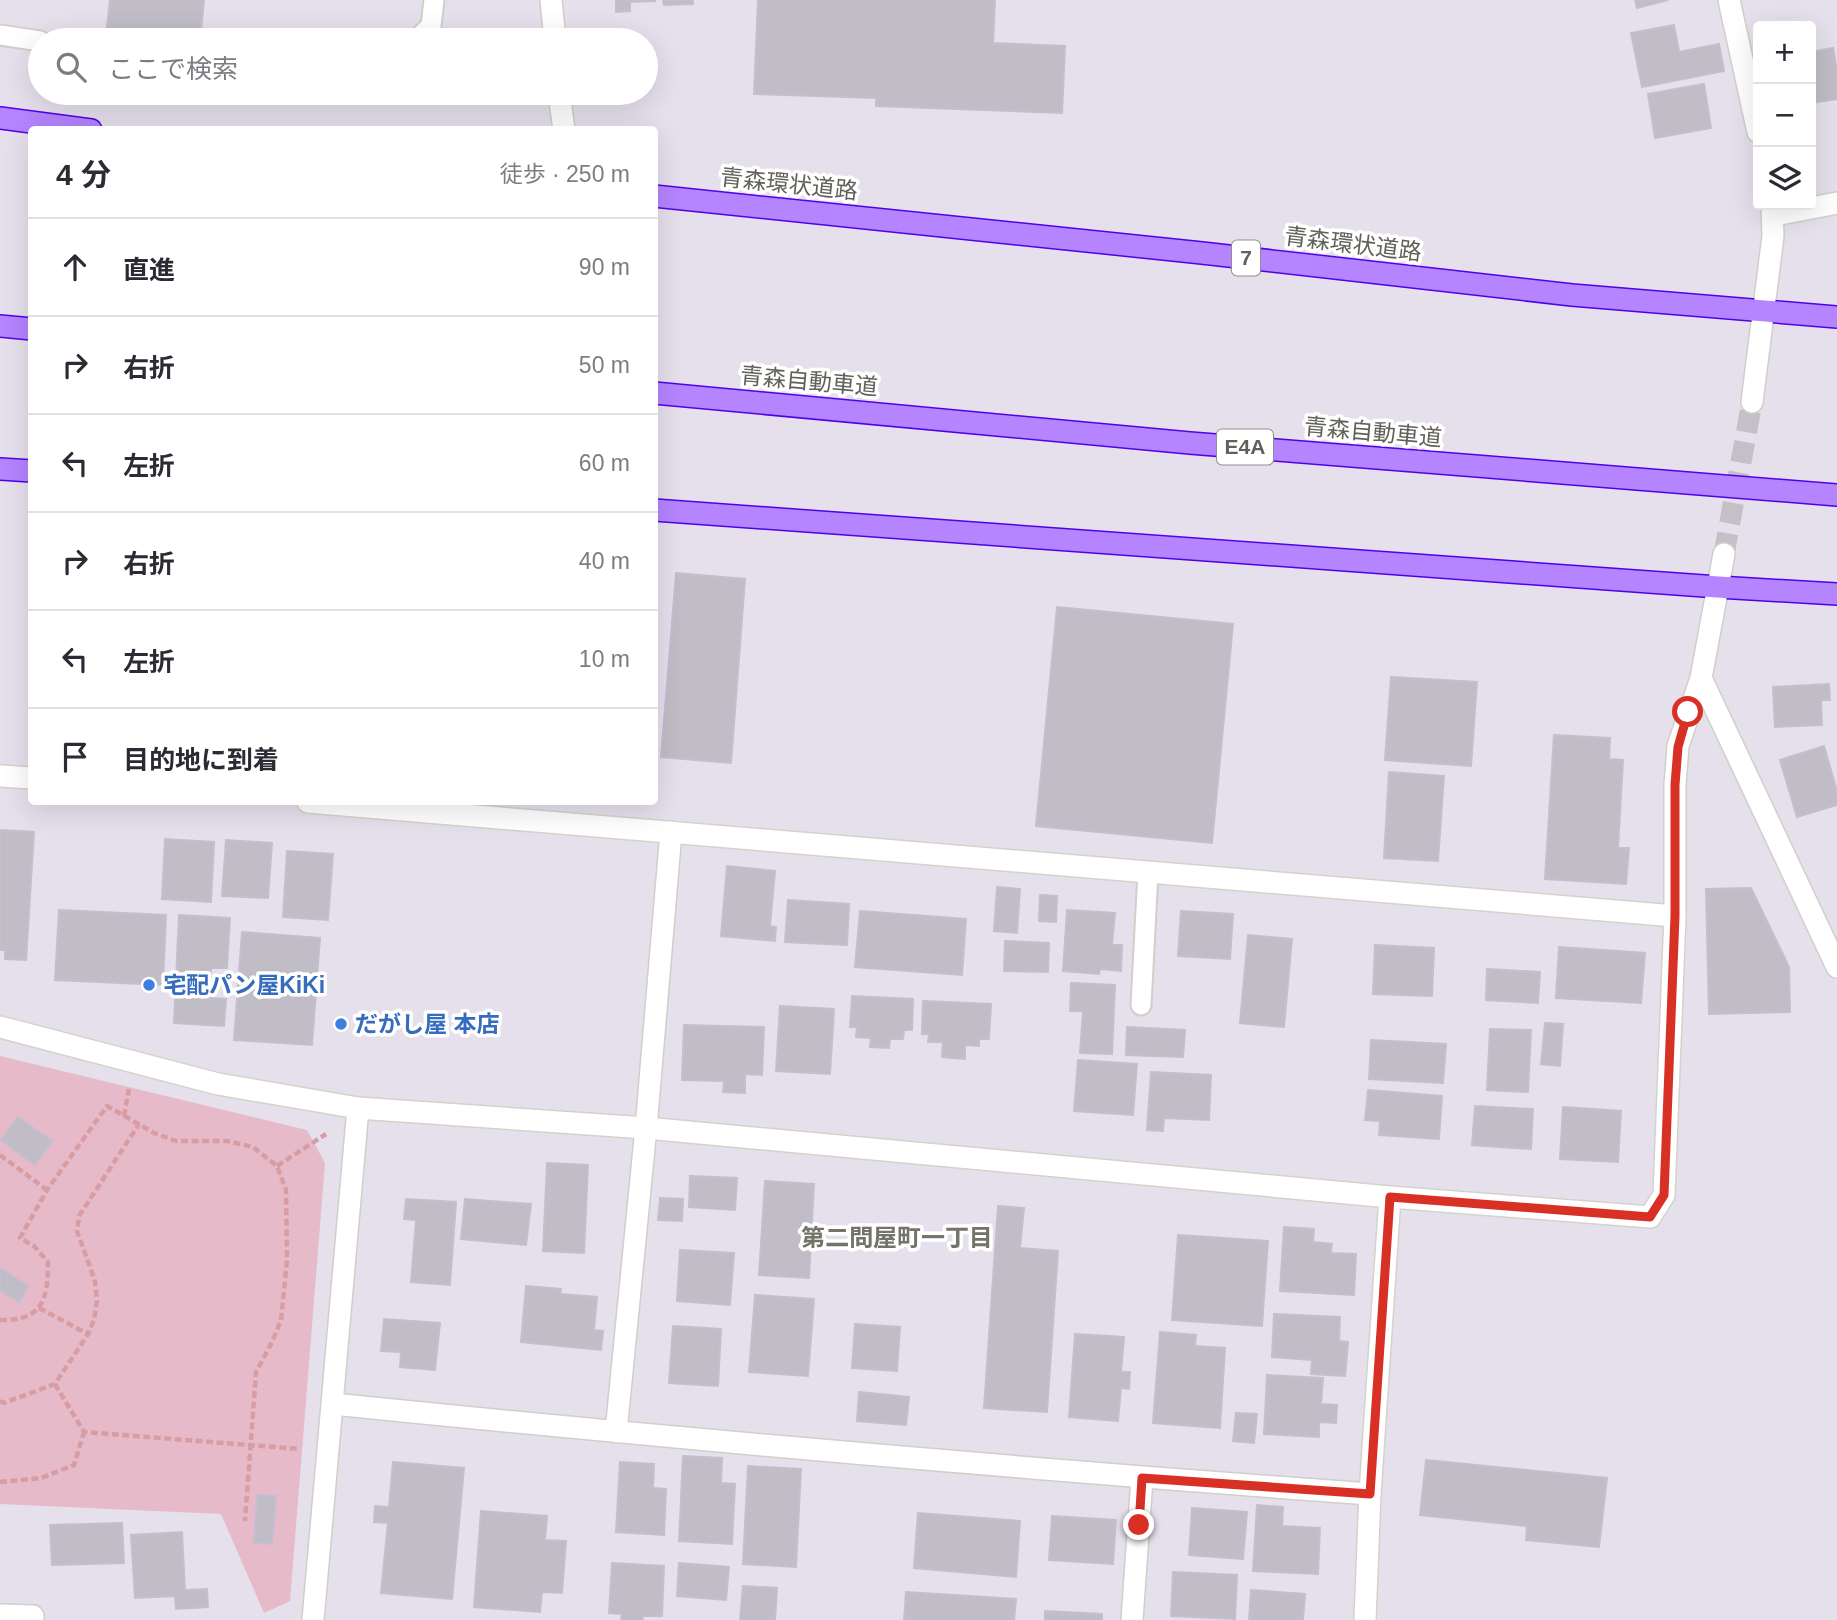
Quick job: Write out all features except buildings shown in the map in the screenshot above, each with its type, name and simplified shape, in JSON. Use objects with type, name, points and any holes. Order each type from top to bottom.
[{"type":"highway","points":[[0,118],[61,126]]},
{"type":"highway","name":"青森環状道路","points":[[658,196],[1572,295],[1837,317]]},
{"type":"highway","points":[[0,326],[28,329]]},
{"type":"highway","name":"青森自動車道","points":[[658,393],[1218,445],[1837,495]]},
{"type":"highway","points":[[0,469],[28,471]]},
{"type":"highway","points":[[658,510],[1837,594]]},
{"type":"street","points":[[551,0],[554,28]]},
{"type":"street","points":[[1729,0],[1753,109]]},
{"type":"street","points":[[561,105],[563,126]]},
{"type":"street","points":[[1816,205],[1837,203]]},
{"type":"street","points":[[1752,402],[1765,311],[1773,210]]},
{"type":"street","points":[[0,1027],[218,1084],[358,1108],[646,1128],[1390,1197],[1650,1217],[1664,1195],[1675,916],[1675,785],[1678,747],[1700,678],[1724,554]]},
{"type":"street","points":[[1700,678],[1837,967]]},
{"type":"street","points":[[0,776],[28,778]]},
{"type":"street","points":[[344,805],[1675,916]]},
{"type":"street","points":[[616,1432],[646,1128],[671,832]]},
{"type":"street","points":[[313,1620],[358,1108]]},
{"type":"street","points":[[1365,1620],[1370,1494],[1390,1197]]},
{"type":"street","points":[[334,1404],[616,1432],[1142,1478],[1370,1494]]},
{"type":"street","points":[[1132,1620],[1142,1478]]},
{"type":"street","points":[[0,1615],[33,1616],[33,1620]]},
{"type":"lane","points":[[429,28],[434,0]]},
{"type":"lane","points":[[0,35],[28,39]]},
{"type":"lane","points":[[1141,1005],[1148,872]]},
{"type":"path","points":[[124,1116],[131,1083]]},
{"type":"path","points":[[0,1320],[24,1319],[39,1308],[48,1287],[48,1262],[34,1246],[20,1238],[47,1190],[107,1106],[154,1133],[176,1141],[227,1141],[253,1147],[276,1166],[286,1190],[287,1260],[281,1320],[256,1372],[245,1521]]},
{"type":"path","points":[[322,1123],[331,1141]]},
{"type":"path","points":[[0,1401],[4,1403],[55,1384],[88,1334],[94,1320],[97,1301],[95,1281],[77,1231],[79,1216],[139,1124]]},
{"type":"path","points":[[276,1166],[327,1133]]},
{"type":"path","points":[[0,1155],[47,1190]]},
{"type":"path","points":[[39,1308],[88,1334]]},
{"type":"path","points":[[0,1482],[41,1478],[74,1465],[84,1432],[55,1384]]},
{"type":"path","points":[[84,1432],[308,1450]]},
{"type":"shaded area","points":[[0,1056],[307,1130],[325,1163],[290,1601],[264,1613],[221,1514],[0,1504]]},
{"type":"tunnel","points":[[1724,554],[1752,402]]},
{"type":"place","name":"宅配パン屋KiKi","points":[[149,985]]},
{"type":"place","name":"だがし屋 本店","points":[[341,1024]]},
{"type":"district","name":"第二問屋町一丁目","points":[[897,1238]]},
{"type":"route","points":[[1139,1525],[1142,1478],[1370,1494],[1390,1197],[1650,1217],[1664,1195],[1675,916],[1675,785],[1678,747],[1688,712]]}]
